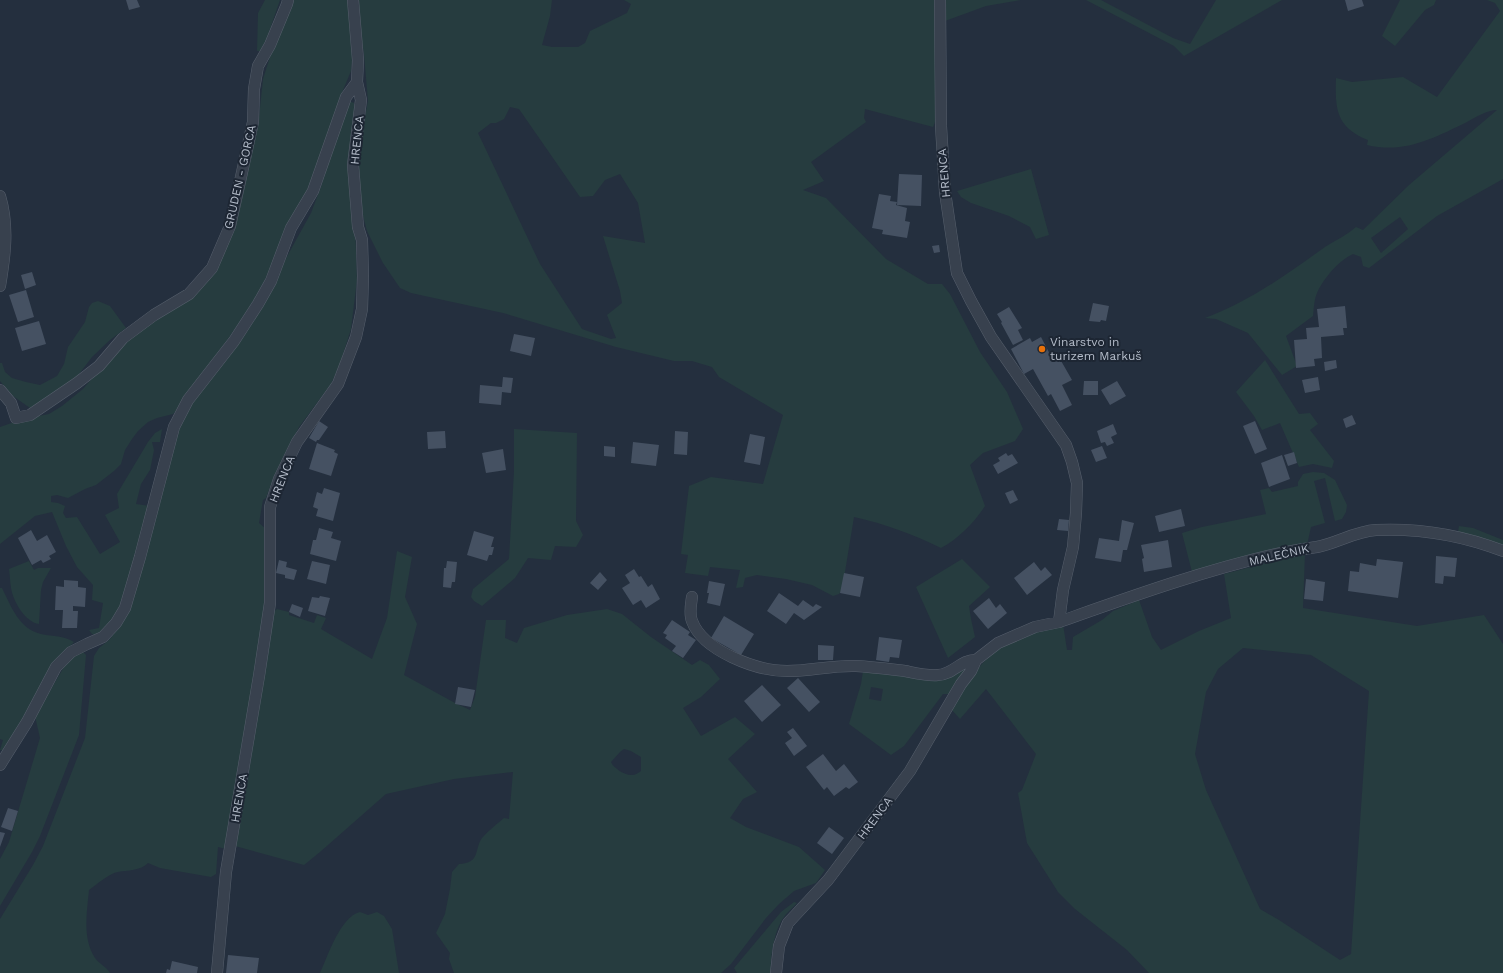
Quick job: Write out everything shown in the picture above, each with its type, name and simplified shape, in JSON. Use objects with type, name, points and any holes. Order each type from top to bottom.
[{"type":"street","name":"GRUDEN - GORCA","points":[[0,390],[11,403],[16,418],[30,415],[60,396],[99,366],[123,338],[154,315],[189,294],[212,268],[230,226],[254,122],[254,89],[258,66],[270,45],[288,0]]},
{"type":"street","name":"HRENCA","points":[[217,973],[226,872],[270,603],[270,507],[279,479],[297,442],[338,384],[356,337],[362,310],[362,240],[358,226],[353,165],[361,100],[357,82],[358,60],[353,0]]},
{"type":"street","name":"HRENCA","points":[[940,0],[941,126],[945,192],[957,273],[971,302],[991,337],[1066,445],[1077,483],[1073,547],[1063,590],[1059,622]]},
{"type":"street","points":[[0,764],[27,722],[56,667],[71,652],[103,637],[116,623],[125,608],[174,427],[188,400],[234,341],[271,281],[291,228],[313,191],[346,97],[357,82]]},
{"type":"street","points":[[0,196],[6,226],[6,241],[0,286]]},
{"type":"street","name":"MALEČNIK","points":[[998,643],[1035,627],[1059,622],[1211,572],[1276,554],[1320,546],[1375,530],[1450,535],[1482,543],[1503,552]]},
{"type":"street","name":"HRENCA","points":[[692,597],[691,620],[697,632],[704,640],[743,662],[776,670],[803,671],[837,666],[849,666],[882,668],[939,676],[970,660],[976,660]]},
{"type":"street","name":"HRENCA","points":[[776,973],[779,946],[788,923],[828,880],[910,771],[961,684],[971,671],[976,660],[998,643]]},
{"type":"green space","points":[[265,0],[280,0],[267,38],[260,51],[257,51],[258,13]]},
{"type":"green space","points":[[292,0],[348,0],[353,53],[351,71],[341,95],[324,151],[307,198],[252,305],[178,409],[173,414],[148,422],[138,431],[125,450],[121,464],[96,485],[68,498],[57,495],[51,496],[51,502],[65,506],[63,513],[66,518],[77,517],[100,554],[120,542],[105,515],[119,508],[117,494],[148,442],[155,433],[162,429],[160,442],[152,442],[154,450],[150,470],[141,484],[136,504],[150,506],[126,597],[105,631],[95,635],[89,630],[99,628],[103,603],[92,600],[93,585],[77,567],[66,546],[52,512],[35,516],[0,544],[0,427],[23,419],[49,414],[62,406],[83,389],[112,355],[137,333],[195,295],[232,230],[252,153],[259,117],[263,79]]},
{"type":"green space","points":[[355,0],[552,0],[550,16],[542,45],[552,47],[578,47],[585,43],[590,31],[627,13],[631,4],[624,0],[936,0],[935,90],[937,118],[933,127],[865,109],[864,118],[866,122],[811,162],[824,181],[803,190],[826,198],[886,259],[928,284],[942,284],[950,294],[980,352],[1007,392],[1023,429],[1015,441],[983,453],[970,465],[985,506],[981,512],[959,535],[941,548],[899,530],[854,517],[842,590],[839,594],[833,596],[812,585],[786,579],[757,575],[745,578],[743,587],[736,588],[740,570],[710,567],[708,576],[685,573],[688,555],[681,554],[689,486],[711,477],[763,484],[783,415],[719,377],[712,367],[692,361],[674,361],[616,347],[503,313],[411,293],[400,288],[383,263],[367,231],[362,212],[358,168],[362,132],[368,101],[364,54]],"holes":[[[510,107],[519,109],[580,197],[593,196],[605,180],[620,174],[638,203],[645,243],[603,236],[620,291],[622,303],[607,315],[616,338],[611,339],[582,329],[540,264],[478,133],[491,123],[496,123],[504,119]]]},
{"type":"green space","points":[[946,0],[1021,0],[986,6],[945,21]]},
{"type":"green space","points":[[1086,0],[1101,0],[1173,38],[1190,44],[1216,0],[1282,0],[1184,56],[1174,46]]},
{"type":"green space","points":[[1400,0],[1436,0],[1434,5],[1425,10],[1395,46],[1382,36]]},
{"type":"green space","points":[[1487,0],[1503,0],[1503,179],[1437,216],[1369,268],[1363,266],[1361,257],[1353,254],[1337,265],[1323,282],[1317,293],[1313,316],[1286,336],[1297,366],[1282,375],[1248,333],[1216,319],[1205,318],[1237,304],[1267,287],[1356,227],[1363,230],[1409,185],[1497,110],[1485,112],[1443,134],[1419,143],[1394,147],[1367,145],[1368,140],[1349,129],[1340,116],[1336,99],[1336,78],[1352,82],[1403,77],[1437,97],[1500,11],[1495,3]],"holes":[[[1400,217],[1408,229],[1381,253],[1371,238]]]},
{"type":"green space","points":[[349,101],[354,103],[355,114],[355,224],[357,280],[351,329],[340,364],[331,384],[299,427],[274,477],[266,498],[263,500],[259,523],[266,529],[264,549],[265,607],[226,849],[218,847],[216,874],[211,877],[160,868],[148,863],[142,868],[115,873],[89,890],[86,925],[88,942],[95,958],[110,973],[0,973],[0,919],[43,846],[85,738],[94,656],[99,648],[109,640],[115,632],[133,601],[178,426],[184,414],[258,309],[311,213],[322,184],[330,153]]},
{"type":"green space","points":[[1031,169],[1049,235],[1036,239],[1030,227],[1009,216],[971,203],[961,197],[957,191]]},
{"type":"green space","points":[[98,301],[110,306],[126,328],[110,340],[92,357],[73,382],[47,401],[30,408],[13,396],[0,381],[0,363],[2,363],[5,372],[12,378],[26,382],[40,385],[57,376],[64,364],[68,347],[85,322],[89,307],[92,303]]},
{"type":"green space","points":[[1265,360],[1299,414],[1310,413],[1318,424],[1310,430],[1334,461],[1332,468],[1313,464],[1299,467],[1280,423],[1262,430],[1254,416],[1236,392]]},
{"type":"green space","points":[[514,429],[577,433],[576,521],[583,535],[576,547],[555,546],[551,560],[528,558],[515,578],[482,606],[471,597],[473,589],[509,559],[514,471]]},
{"type":"green space","points":[[1313,472],[1324,473],[1335,480],[1347,505],[1346,512],[1342,519],[1335,521],[1325,478],[1314,481],[1325,523],[1311,527],[1307,545],[1192,572],[1182,533],[1202,527],[1266,514],[1260,490],[1269,488],[1272,492],[1298,486],[1298,482],[1303,474]]},
{"type":"green space","points":[[1459,526],[1473,528],[1503,540],[1503,547],[1458,532]]},
{"type":"green space","points":[[397,551],[412,557],[405,597],[417,624],[404,675],[470,710],[475,697],[486,620],[506,620],[505,638],[517,643],[524,628],[567,615],[607,609],[622,614],[651,637],[692,665],[700,660],[709,665],[720,679],[701,697],[683,708],[701,736],[735,717],[755,734],[728,759],[757,792],[743,799],[730,818],[746,827],[799,847],[825,870],[816,883],[794,891],[779,904],[766,918],[731,964],[721,973],[454,973],[449,959],[450,953],[436,933],[445,914],[452,872],[459,864],[471,861],[474,858],[482,838],[490,830],[504,818],[509,819],[513,772],[454,779],[386,794],[304,865],[235,846],[250,765],[273,612],[277,609],[289,612],[289,615],[314,623],[317,615],[326,618],[321,629],[372,659],[387,618]],"holes":[[[624,749],[641,757],[641,771],[633,775],[620,771],[614,767],[611,762]]]},
{"type":"green space","points":[[1305,553],[1303,608],[1417,626],[1484,615],[1503,644],[1503,973],[1149,973],[1127,950],[1075,909],[1058,892],[1027,843],[1018,793],[1022,790],[1036,754],[986,689],[960,719],[951,709],[971,677],[987,658],[1007,643],[1029,633],[1063,624],[1067,650],[1072,650],[1073,637],[1102,620],[1113,611],[1139,600],[1152,637],[1161,650],[1199,631],[1231,618],[1224,574]],"holes":[[[1243,648],[1311,655],[1369,691],[1351,954],[1340,960],[1260,909],[1206,790],[1195,754],[1206,692],[1218,669]]]},
{"type":"green space","points":[[962,559],[990,587],[969,606],[975,637],[948,658],[916,587]]},
{"type":"green space","points":[[29,561],[34,570],[38,568],[51,568],[43,582],[41,590],[39,624],[29,619],[20,610],[14,599],[11,588],[9,569]]},
{"type":"green space","points":[[0,588],[2,588],[12,609],[21,622],[27,627],[41,634],[62,637],[74,642],[58,659],[4,751],[0,750],[3,740],[0,739]]},
{"type":"green space","points":[[82,651],[86,655],[79,735],[40,836],[0,906],[0,859],[9,842],[40,738],[35,716],[64,667],[76,653]]},
{"type":"green space","points":[[967,664],[969,666],[950,694],[943,694],[904,746],[891,755],[849,724],[861,684],[863,671],[940,679],[949,678]],"holes":[[[871,687],[883,689],[881,701],[869,699]]]},
{"type":"green space","points":[[794,902],[797,903],[785,915],[775,936],[771,960],[771,973],[737,973],[734,968],[781,912]]},
{"type":"green space","points":[[360,912],[368,915],[377,912],[384,916],[392,929],[399,973],[320,973],[336,938],[346,921],[353,915]]},
{"type":"building","points":[[126,0],[137,0],[140,7],[129,10]]},
{"type":"building","points":[[1345,0],[1362,0],[1364,6],[1348,11]]},
{"type":"building","points":[[899,174],[922,175],[921,206],[897,205]]},
{"type":"building","points":[[879,194],[891,196],[890,201],[897,202],[896,205],[907,208],[905,221],[910,222],[907,238],[882,234],[883,230],[872,228]]},
{"type":"building","points":[[939,245],[940,252],[934,253],[932,246]]},
{"type":"building","points":[[32,272],[36,285],[25,289],[21,275]]},
{"type":"building","points":[[26,290],[34,317],[18,322],[9,295]]},
{"type":"building","points":[[1093,303],[1109,306],[1106,321],[1089,321]]},
{"type":"building","points":[[1345,306],[1347,328],[1343,328],[1344,335],[1321,337],[1322,358],[1314,359],[1315,366],[1296,368],[1294,340],[1307,339],[1306,328],[1319,327],[1317,309]]},
{"type":"building","points":[[1009,307],[1022,328],[1018,330],[1023,340],[1013,345],[997,314]]},
{"type":"building","points":[[39,321],[46,344],[22,351],[15,328]]},
{"type":"building","points":[[514,334],[535,338],[531,356],[510,351]]},
{"type":"building","points":[[1041,337],[1054,362],[1060,359],[1072,380],[1062,385],[1072,405],[1060,411],[1051,394],[1048,396],[1033,369],[1024,374],[1011,349],[1030,338],[1032,342]]},
{"type":"building","points":[[1336,360],[1337,368],[1325,371],[1324,362]]},
{"type":"building","points":[[503,377],[513,378],[511,393],[502,392],[501,405],[479,403],[480,385],[502,387]]},
{"type":"building","points":[[1318,377],[1320,390],[1305,393],[1302,380]]},
{"type":"building","points":[[1084,381],[1098,381],[1098,395],[1083,395]]},
{"type":"building","points":[[1117,381],[1126,396],[1110,405],[1101,390]]},
{"type":"building","points":[[1352,415],[1356,424],[1346,428],[1343,419]]},
{"type":"building","points":[[319,421],[328,427],[316,442],[309,438]]},
{"type":"building","points":[[1255,421],[1267,449],[1255,454],[1243,426]]},
{"type":"building","points":[[1113,424],[1117,434],[1111,437],[1114,443],[1107,446],[1105,442],[1101,443],[1097,431]]},
{"type":"building","points":[[445,431],[446,448],[428,449],[427,432]]},
{"type":"building","points":[[675,431],[688,432],[687,455],[674,454]]},
{"type":"building","points":[[750,434],[765,437],[760,465],[744,462]]},
{"type":"building","points":[[633,442],[659,445],[656,466],[631,463]]},
{"type":"building","points":[[317,443],[335,450],[334,452],[338,454],[331,476],[309,469]]},
{"type":"building","points":[[604,446],[615,447],[615,457],[604,456]]},
{"type":"building","points":[[1102,446],[1107,458],[1096,462],[1091,450]]},
{"type":"building","points":[[503,449],[506,470],[486,473],[482,453]]},
{"type":"building","points":[[1294,452],[1297,463],[1288,466],[1284,455]]},
{"type":"building","points":[[1006,453],[1008,456],[1012,454],[1018,463],[998,474],[993,465],[1000,461],[998,458]]},
{"type":"building","points":[[1282,455],[1290,479],[1269,487],[1261,463]]},
{"type":"building","points":[[324,488],[340,493],[333,521],[316,516],[318,509],[313,507],[317,492],[322,494]]},
{"type":"building","points":[[1013,490],[1018,500],[1010,504],[1005,493]]},
{"type":"building","points":[[1181,509],[1185,526],[1159,532],[1155,516]]},
{"type":"building","points":[[1059,519],[1069,520],[1068,531],[1057,530]]},
{"type":"building","points":[[1122,520],[1134,523],[1127,550],[1123,550],[1121,562],[1095,558],[1099,538],[1119,541]]},
{"type":"building","points":[[319,528],[333,532],[331,538],[341,541],[336,561],[310,554],[313,540],[316,540]]},
{"type":"building","points":[[31,530],[37,541],[47,535],[56,552],[49,556],[51,559],[43,563],[41,560],[32,565],[18,538]]},
{"type":"building","points":[[474,531],[494,537],[491,547],[494,547],[492,555],[489,555],[487,561],[467,555]]},
{"type":"building","points":[[1168,540],[1172,567],[1144,572],[1142,559],[1144,558],[1141,545]]},
{"type":"building","points":[[1436,556],[1457,558],[1455,577],[1444,576],[1443,584],[1435,583]]},
{"type":"building","points":[[1377,559],[1403,562],[1398,598],[1348,591],[1350,571],[1359,572],[1360,563],[1376,566]]},
{"type":"building","points":[[279,560],[287,562],[286,567],[297,570],[294,580],[285,578],[285,575],[276,573]]},
{"type":"building","points":[[312,561],[330,565],[326,584],[307,579]]},
{"type":"building","points":[[447,561],[457,562],[455,582],[452,582],[451,588],[443,587],[444,568],[446,568]]},
{"type":"building","points":[[1034,562],[1041,571],[1045,567],[1052,575],[1027,595],[1014,578]]},
{"type":"building","points":[[634,569],[639,577],[641,576],[648,587],[652,584],[660,599],[646,608],[641,600],[633,605],[622,588],[630,583],[625,575]]},
{"type":"building","points":[[600,572],[607,580],[598,590],[590,583]]},
{"type":"building","points":[[844,573],[864,577],[860,597],[840,593]]},
{"type":"building","points":[[1306,579],[1325,582],[1323,601],[1304,599]]},
{"type":"building","points":[[64,580],[78,581],[78,587],[86,588],[85,607],[73,606],[73,611],[78,611],[77,628],[62,628],[63,610],[55,610],[56,586],[64,587]]},
{"type":"building","points":[[709,581],[725,584],[720,606],[707,603]]},
{"type":"building","points":[[779,593],[798,606],[803,600],[813,607],[816,604],[822,607],[804,620],[794,613],[786,624],[767,611]]},
{"type":"building","points":[[320,596],[330,598],[325,616],[308,611],[312,597],[319,598]]},
{"type":"building","points":[[989,598],[996,608],[1000,604],[1007,613],[988,629],[973,611]]},
{"type":"building","points":[[292,604],[303,608],[300,617],[289,612]]},
{"type":"building","points":[[724,616],[754,634],[741,655],[711,638]]},
{"type":"building","points":[[672,620],[690,632],[688,635],[696,640],[683,658],[672,651],[676,646],[665,638],[667,635],[663,633]]},
{"type":"building","points":[[879,637],[902,640],[899,658],[890,657],[889,662],[876,660]]},
{"type":"building","points":[[818,645],[834,646],[833,660],[818,660]]},
{"type":"building","points":[[798,678],[820,702],[809,712],[787,688]]},
{"type":"building","points":[[762,685],[781,705],[762,722],[744,701]]},
{"type":"building","points":[[458,687],[475,690],[471,707],[455,704]]},
{"type":"building","points":[[793,728],[807,746],[794,756],[785,743],[792,738],[787,732]]},
{"type":"building","points":[[823,754],[836,771],[844,764],[858,782],[849,789],[846,787],[834,796],[827,787],[824,790],[806,767]]},
{"type":"building","points":[[8,808],[18,811],[12,831],[1,827]]},
{"type":"building","points":[[829,827],[844,838],[832,854],[817,843]]},
{"type":"building","points":[[0,832],[5,833],[0,847]]},
{"type":"building","points":[[228,955],[259,958],[257,973],[226,973]]},
{"type":"building","points":[[172,961],[198,967],[197,973],[166,973],[167,969],[170,970]]},
{"type":"place","name":"Vinarstvo in turizem Markuš","points":[[1042,349]]}]
